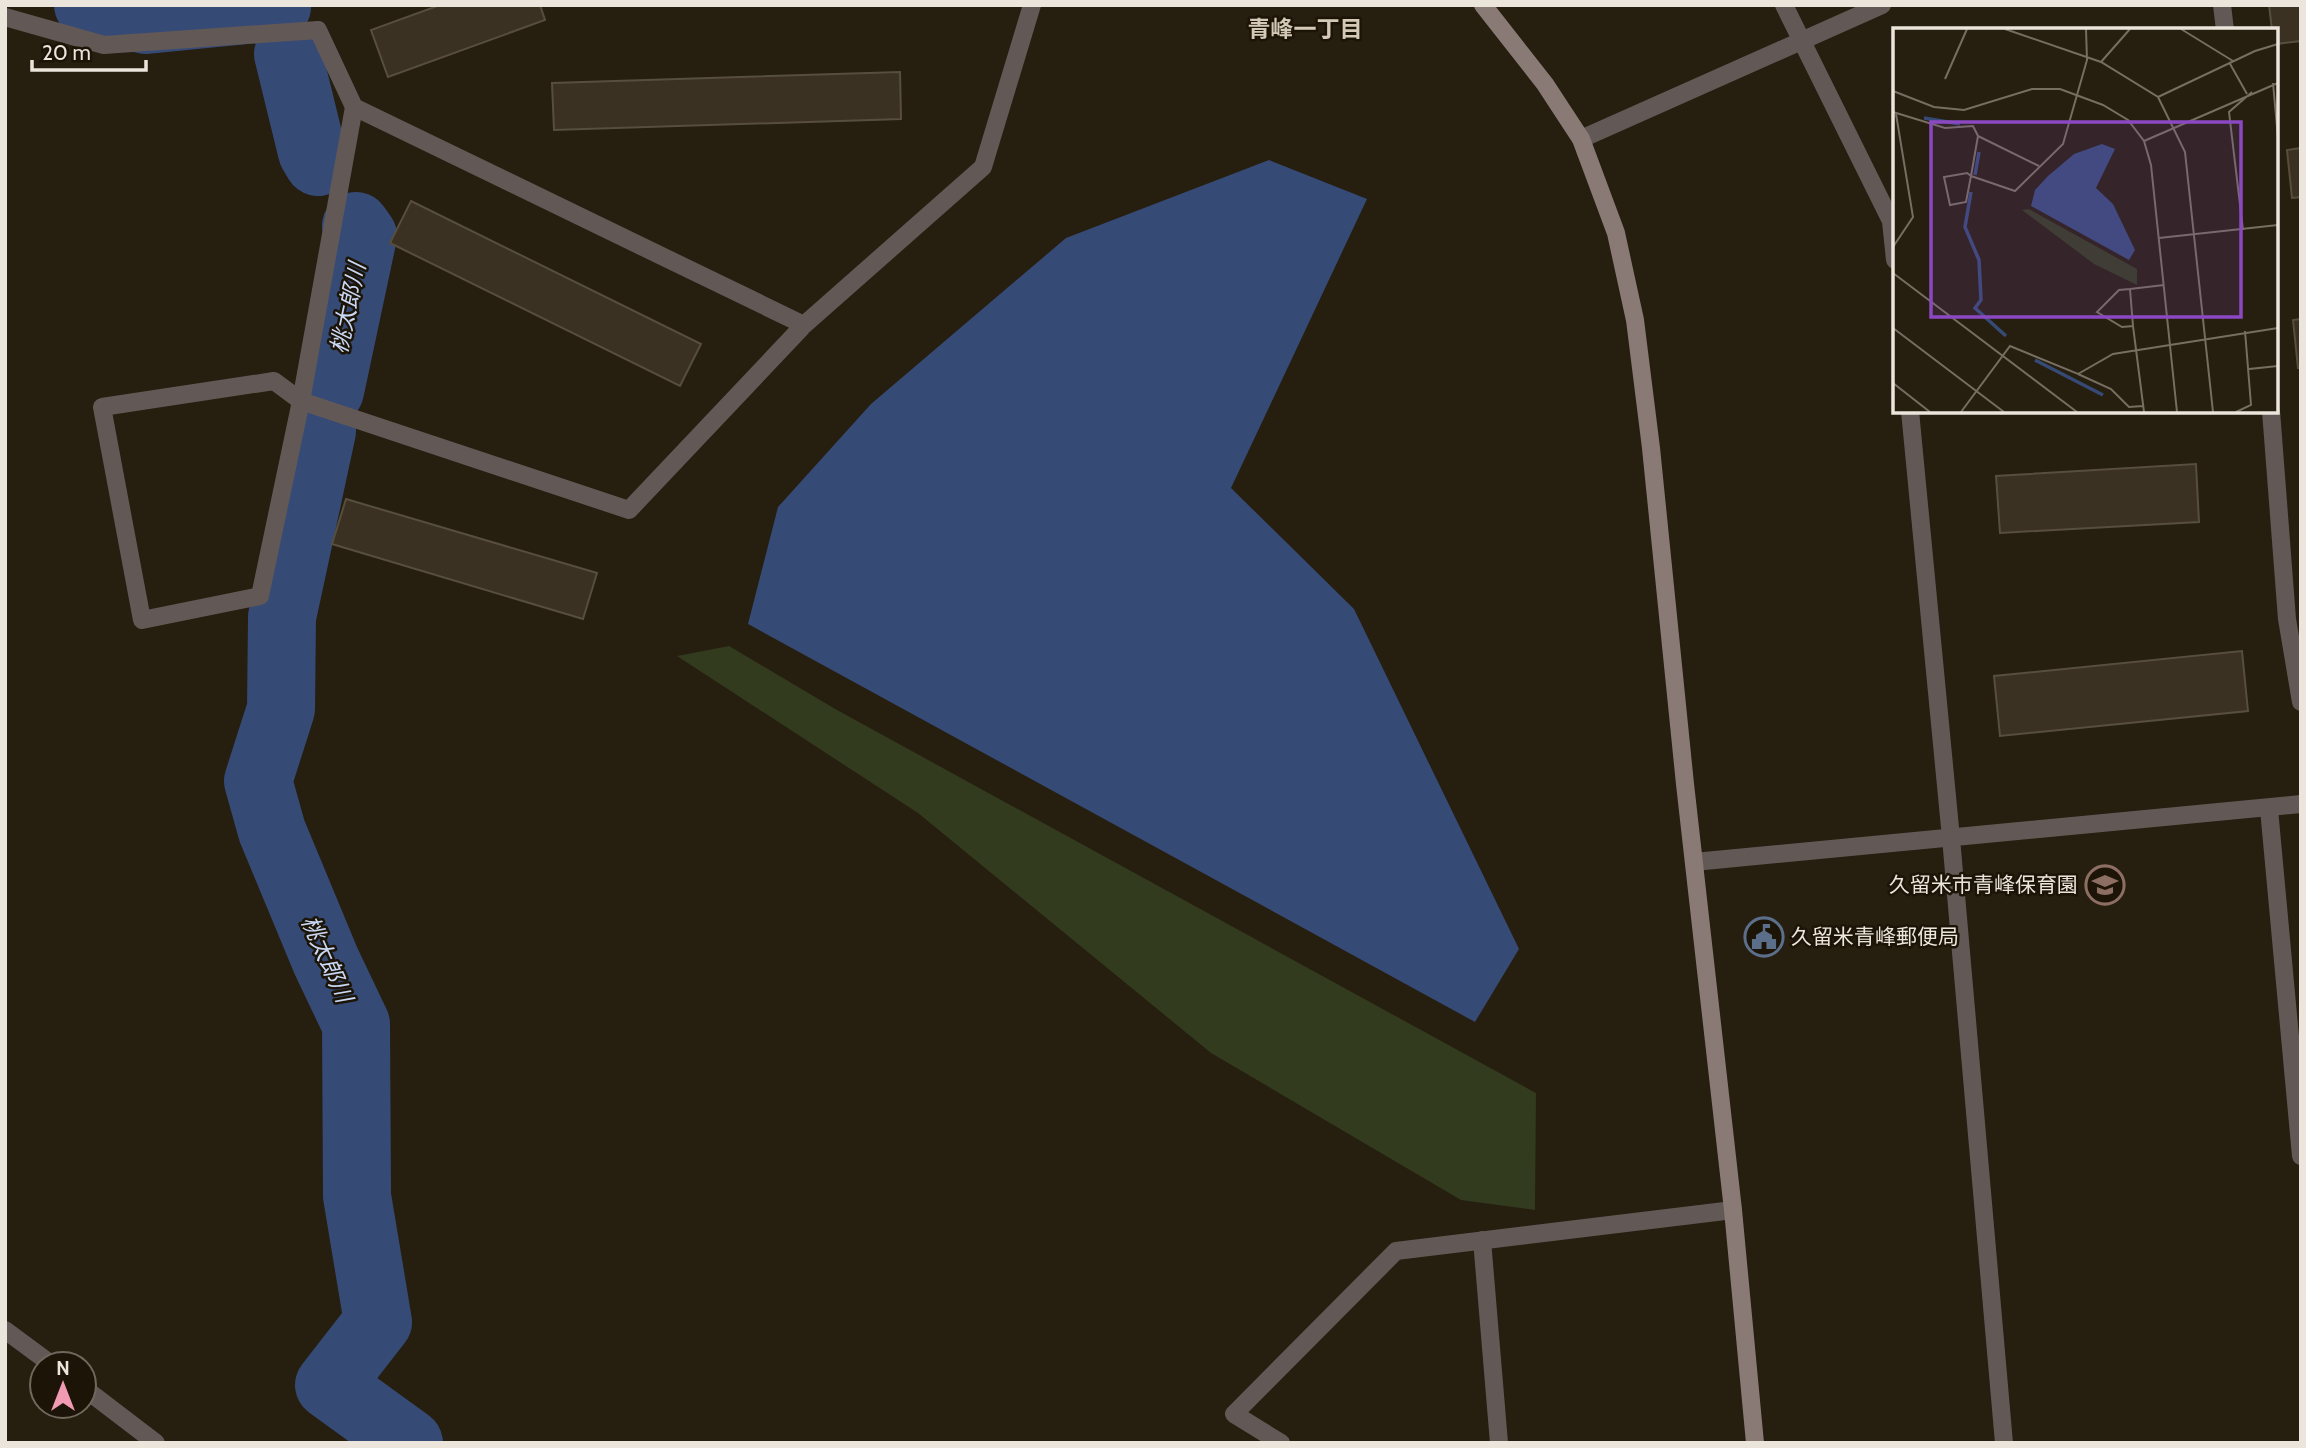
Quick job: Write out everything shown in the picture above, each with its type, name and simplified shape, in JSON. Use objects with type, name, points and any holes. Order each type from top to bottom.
[{"type":"street","points":[[5,17],[104,45],[318,30],[354,107],[301,401],[260,596],[142,620],[102,407],[274,381],[301,401],[629,510],[804,325],[983,167],[1032,5]]},
{"type":"street","points":[[1483,5],[1545,84],[1581,139],[1616,233],[1635,320],[1733,1210],[1755,1443]]},
{"type":"street","points":[[1784,5],[1891,221],[1893,240]]},
{"type":"street","points":[[1581,139],[1882,5]]},
{"type":"street","points":[[2222,5],[2225,28]]},
{"type":"street","points":[[354,107],[804,325]]},
{"type":"street","points":[[1910,413],[2004,1443]]},
{"type":"street","points":[[2271,413],[2287,619],[2301,702]]},
{"type":"street","points":[[1694,862],[2301,804]]},
{"type":"street","points":[[2269,809],[2301,1156]]},
{"type":"street","points":[[1281,1443],[1234,1414],[1396,1251],[1733,1210]]},
{"type":"street","points":[[1482,1240],[1499,1443]]},
{"type":"street","points":[[5,1330],[32,1350]]},
{"type":"street","points":[[98,1399],[156,1443]]},
{"type":"green space","points":[[729,646],[837,710],[1536,1093],[1535,1210],[1461,1200],[1211,1053],[918,813],[677,656]]},
{"type":"water","points":[[1269,160],[1367,199],[1231,488],[1354,609],[1519,949],[1475,1022],[748,624],[778,507],[871,404],[1066,238]]},
{"type":"building","points":[[440,5],[540,5],[545,20],[388,77],[371,30]]},
{"type":"building","points":[[2269,5],[2301,5],[2301,41],[2278,44],[2278,28],[2272,28]]},
{"type":"building","points":[[900,72],[901,119],[554,130],[552,83]]},
{"type":"building","points":[[2301,148],[2301,197],[2292,198],[2287,150]]},
{"type":"building","points":[[411,201],[701,344],[680,386],[390,243]]},
{"type":"building","points":[[2301,319],[2301,368],[2298,368],[2293,320]]},
{"type":"building","points":[[2196,464],[2199,522],[2000,533],[1996,476]]},
{"type":"building","points":[[346,499],[597,573],[583,619],[332,544]]},
{"type":"building","points":[[2242,651],[2248,711],[2000,736],[1994,676]]},
{"type":"waterway","name":"桃太郎川","points":[[88,5],[146,20],[277,7]]},
{"type":"waterway","name":"桃太郎川","points":[[288,54],[312,152],[318,162]]},
{"type":"waterway","name":"桃太郎川","points":[[330,391],[363,236],[356,226]]},
{"type":"waterway","name":"桃太郎川","points":[[322,431],[282,617],[281,709],[258,781],[272,831],[326,961],[356,1024],[357,1196],[378,1322],[329,1385],[409,1443]]},
{"type":"place","name":"久留米市青峰保育園","points":[[2105,885]]},
{"type":"place","name":"久留米青峰郵便局","points":[[1764,937]]},
{"type":"district","name":"青峰一丁目","points":[[1305,29]]}]
